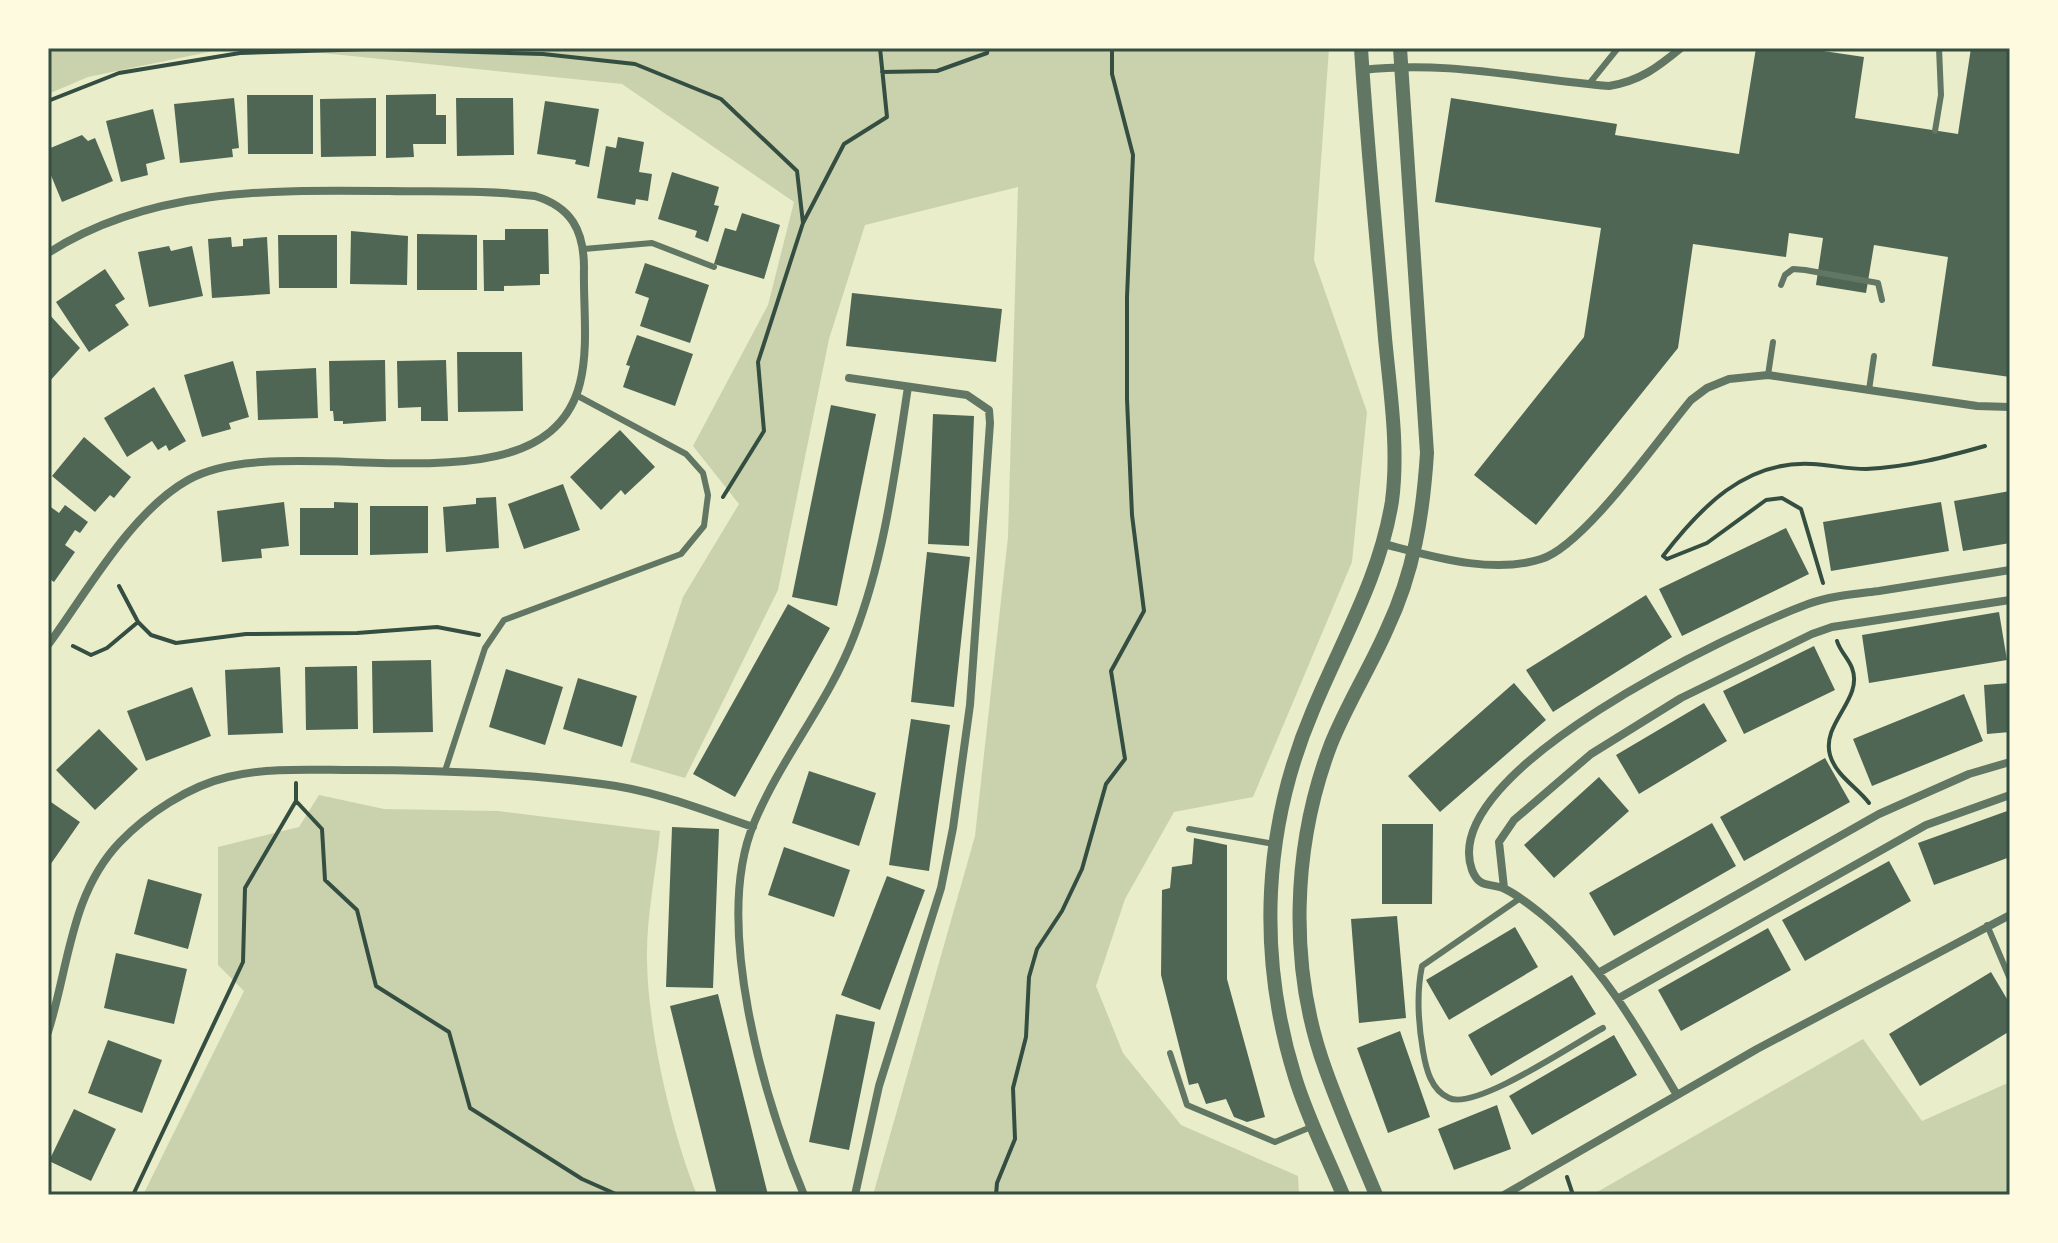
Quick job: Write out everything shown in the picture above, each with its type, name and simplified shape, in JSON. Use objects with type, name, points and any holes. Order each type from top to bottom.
[{"type":"street","points":[[1343,1195],[1295,1078],[1279,1013],[1270,954],[1274,844],[1291,768],[1302,736],[1367,593],[1384,544],[1392,498],[1393,445],[1361,48]]},
{"type":"street","points":[[1376,1195],[1325,1069],[1310,1008],[1300,936],[1300,898],[1304,844],[1312,805],[1331,744],[1388,628],[1416,552],[1424,507],[1427,453],[1400,48]]},
{"type":"street","points":[[1362,70],[1402,66],[1489,69],[1589,84],[1630,83],[1649,74],[1681,48]]},
{"type":"street","points":[[48,253],[96,227],[188,199],[293,190],[507,192],[553,201],[571,216],[584,249],[582,364],[576,395],[547,434],[526,448],[497,458],[257,462],[211,470],[188,480],[143,517],[48,645]]},
{"type":"street","points":[[1384,544],[1500,565],[1523,564],[1560,551],[1577,536],[1691,400],[1707,388],[1729,379],[1768,375],[1977,406],[2010,407]]},
{"type":"street","points":[[849,378],[967,395],[989,410],[983,553],[970,705],[941,888],[892,1036],[855,1195]]},
{"type":"street","points":[[804,1195],[770,1098],[747,997],[741,900],[753,827],[775,777],[853,639],[884,533],[908,387]]},
{"type":"street","points":[[1677,1095],[1600,972],[1545,917],[1504,888],[1485,887],[1477,880],[1468,853],[1469,835],[1482,808],[1575,724],[1648,678],[1774,618],[1826,600],[2010,570]]},
{"type":"street","points":[[1504,888],[1498,855],[1499,842],[1505,832],[1591,754],[1681,698],[1832,627],[2010,600]]},
{"type":"street","points":[[1600,972],[1879,814],[1969,774],[2010,762]]},
{"type":"street","points":[[48,1032],[76,917],[105,861],[121,841],[178,798],[227,777],[296,770],[445,771],[602,784],[654,795],[753,827]]},
{"type":"street","points":[[1619,998],[1926,825],[2010,795]]},
{"type":"street","points":[[1504,1195],[1677,1095],[2010,915]]},
{"type":"lane","points":[[1589,84],[1618,48]]},
{"type":"lane","points":[[1935,131],[1941,95],[1939,48]]},
{"type":"lane","points":[[584,249],[652,243],[714,267]]},
{"type":"lane","points":[[1781,285],[1785,275],[1793,269],[1805,270],[1878,283],[1882,300]]},
{"type":"lane","points":[[1768,375],[1773,342]]},
{"type":"lane","points":[[1869,390],[1874,356]]},
{"type":"lane","points":[[445,771],[490,639],[504,620],[681,554],[704,526],[708,495],[703,473],[686,454],[576,395]]},
{"type":"lane","points":[[1189,829],[1274,844]]},
{"type":"lane","points":[[1519,899],[1422,966],[1417,993],[1421,1039],[1427,1070],[1438,1091],[1451,1100],[1477,1099],[1603,1028]]},
{"type":"lane","points":[[1987,925],[2010,979]]},
{"type":"lane","points":[[1170,1053],[1187,1105],[1275,1142],[1314,1126]]},
{"type":"path","points":[[704,526],[764,431],[758,362],[803,223],[844,144],[887,117],[880,48]]},
{"type":"path","points":[[882,72],[937,71],[987,53],[988,48]]},
{"type":"path","points":[[996,1195],[997,1183],[1015,1139],[1013,1088],[1026,1037],[1029,977],[1037,949],[1062,911],[1082,869],[1106,784],[1125,759],[1111,671],[1144,611],[1132,515],[1127,399],[1127,297],[1133,155],[1112,74],[1112,48]]},
{"type":"path","points":[[48,101],[119,73],[240,53],[374,49],[543,54],[635,64],[721,99],[797,171],[803,223]]},
{"type":"path","points":[[1826,600],[1816,554],[1801,509],[1782,498],[1766,500],[1707,543],[1667,559],[1663,556],[1709,503],[1755,473],[1810,463],[1887,468],[1925,463],[1985,446]]},
{"type":"path","points":[[119,586],[138,622],[151,635],[176,643],[246,634],[357,633],[437,627],[490,639]]},
{"type":"path","points":[[73,646],[91,655],[107,648],[138,622]]},
{"type":"path","points":[[1832,627],[1840,651],[1853,669],[1853,689],[1828,738],[1830,757],[1844,780],[1879,814]]},
{"type":"path","points":[[133,1195],[243,962],[245,888],[296,801],[296,770]]},
{"type":"path","points":[[296,801],[322,829],[325,880],[357,910],[376,986],[449,1032],[470,1108],[582,1179],[618,1195]]},
{"type":"green space","points":[[48,48],[228,48],[88,77],[48,94]]},
{"type":"green space","points":[[275,48],[1329,48],[1314,260],[1367,412],[1352,562],[1253,797],[1174,812],[1125,899],[1096,986],[1123,1053],[1181,1125],[1298,1176],[1299,1195],[873,1195],[975,836],[1008,537],[1018,187],[865,225],[829,339],[778,590],[685,778],[630,762],[683,597],[739,504],[693,446],[768,305],[794,202],[622,84]]},
{"type":"green space","points":[[319,795],[384,809],[498,811],[660,831],[648,928],[648,988],[663,1079],[678,1141],[697,1195],[143,1195],[244,991],[218,965],[218,847],[299,827]]},
{"type":"green space","points":[[1863,1039],[1922,1121],[2010,1082],[2010,1195],[1592,1195]]},
{"type":"building","points":[[1756,48],[1803,48],[1864,57],[1855,118],[1958,134],[1971,48],[2010,48],[2010,377],[1932,366],[1948,257],[1874,245],[1866,293],[1816,285],[1823,238],[1789,233],[1786,257],[1693,244],[1678,348],[1536,525],[1474,475],[1584,337],[1601,228],[1435,202],[1451,98],[1617,124],[1615,135],[1739,154]]},
{"type":"building","points":[[436,94],[436,115],[446,115],[446,144],[413,144],[414,157],[386,158],[386,95]]},
{"type":"building","points":[[247,95],[313,95],[313,154],[248,154]]},
{"type":"building","points":[[234,98],[239,148],[232,149],[233,157],[180,163],[174,104]]},
{"type":"building","points":[[376,98],[376,156],[321,157],[320,99]]},
{"type":"building","points":[[456,98],[513,98],[514,155],[457,156]]},
{"type":"building","points":[[545,101],[599,109],[589,167],[575,164],[576,160],[537,154]]},
{"type":"building","points":[[153,109],[165,159],[146,164],[148,175],[121,182],[106,121]]},
{"type":"building","points":[[82,135],[88,141],[95,138],[113,181],[62,202],[48,168],[48,149]]},
{"type":"building","points":[[618,137],[644,142],[639,172],[652,174],[648,201],[636,199],[635,205],[597,198],[606,146],[616,148]]},
{"type":"building","points":[[672,172],[719,187],[714,205],[719,206],[708,242],[695,237],[697,231],[658,219]]},
{"type":"building","points":[[742,213],[780,225],[764,279],[714,264],[725,228],[736,231]]},
{"type":"building","points":[[505,229],[548,229],[549,274],[540,274],[540,285],[504,286],[504,291],[484,291],[483,240],[505,240]]},
{"type":"building","points":[[351,231],[408,236],[407,285],[350,284]]},
{"type":"building","points":[[417,234],[477,235],[477,290],[417,290]]},
{"type":"building","points":[[278,235],[337,235],[337,288],[279,288]]},
{"type":"building","points":[[231,237],[232,247],[243,246],[243,239],[267,237],[270,294],[212,298],[208,239]]},
{"type":"building","points":[[169,246],[171,251],[192,246],[203,296],[149,307],[138,252]]},
{"type":"building","points":[[645,263],[709,285],[690,343],[640,326],[649,298],[635,293]]},
{"type":"building","points":[[105,269],[125,299],[115,305],[129,325],[89,352],[56,302]]},
{"type":"building","points":[[852,293],[1002,309],[996,362],[846,346]]},
{"type":"building","points":[[48,313],[80,348],[48,383]]},
{"type":"building","points":[[637,335],[693,354],[675,406],[623,387],[630,366],[626,365]]},
{"type":"building","points":[[457,352],[522,352],[523,411],[458,412]]},
{"type":"building","points":[[385,360],[386,421],[343,424],[343,421],[334,421],[333,411],[330,411],[329,361]]},
{"type":"building","points":[[446,360],[448,421],[421,421],[421,407],[398,408],[397,361]]},
{"type":"building","points":[[233,361],[249,417],[229,423],[231,429],[202,437],[184,375]]},
{"type":"building","points":[[316,368],[318,418],[258,420],[256,371]]},
{"type":"building","points":[[154,387],[186,441],[169,451],[166,445],[158,450],[152,441],[127,457],[104,418]]},
{"type":"building","points":[[831,405],[876,414],[837,606],[792,597]]},
{"type":"building","points":[[933,414],[974,416],[969,546],[928,544]]},
{"type":"building","points":[[620,430],[655,467],[625,495],[621,490],[601,510],[570,477]]},
{"type":"building","points":[[84,437],[131,477],[114,498],[110,495],[95,512],[52,476]]},
{"type":"building","points":[[563,484],[580,530],[524,549],[508,504]]},
{"type":"building","points":[[2010,491],[2010,543],[1963,551],[1954,501]]},
{"type":"building","points":[[496,497],[499,548],[446,552],[443,507],[476,504],[476,498]]},
{"type":"building","points":[[284,502],[289,546],[261,549],[262,558],[222,562],[217,511]]},
{"type":"building","points":[[334,502],[358,503],[358,555],[300,555],[300,508],[334,508]]},
{"type":"building","points":[[1941,502],[1949,551],[1831,571],[1823,522]]},
{"type":"building","points":[[48,505],[59,513],[65,505],[88,522],[80,533],[75,530],[65,545],[75,552],[54,582],[48,578]]},
{"type":"building","points":[[370,506],[428,506],[428,553],[370,555]]},
{"type":"building","points":[[1786,528],[1809,574],[1682,636],[1659,589]]},
{"type":"building","points":[[927,552],[970,557],[954,707],[911,702]]},
{"type":"building","points":[[1646,595],[1672,637],[1553,712],[1526,670]]},
{"type":"building","points":[[788,604],[830,628],[735,797],[693,774]]},
{"type":"building","points":[[1999,612],[2007,660],[1869,683],[1862,635]]},
{"type":"building","points":[[1814,646],[1835,690],[1744,734],[1723,691]]},
{"type":"building","points":[[431,660],[433,732],[373,733],[372,661]]},
{"type":"building","points":[[357,666],[358,729],[306,730],[305,667]]},
{"type":"building","points":[[280,667],[283,733],[228,735],[225,670]]},
{"type":"building","points":[[506,669],[563,687],[545,745],[489,727]]},
{"type":"building","points":[[578,678],[637,696],[622,747],[563,729]]},
{"type":"building","points":[[1514,683],[1546,720],[1440,812],[1408,776]]},
{"type":"building","points":[[2010,683],[2010,732],[1987,734],[1984,685]]},
{"type":"building","points":[[192,687],[211,736],[146,761],[127,711]]},
{"type":"building","points":[[1964,694],[1983,741],[1872,786],[1853,739]]},
{"type":"building","points":[[1704,703],[1727,741],[1639,794],[1616,755]]},
{"type":"building","points":[[911,719],[950,725],[929,871],[889,865]]},
{"type":"building","points":[[99,729],[138,769],[95,810],[56,770]]},
{"type":"building","points":[[1825,758],[1850,802],[1744,861],[1720,817]]},
{"type":"building","points":[[809,771],[876,793],[859,846],[792,823]]},
{"type":"building","points":[[1599,777],[1629,811],[1554,878],[1524,845]]},
{"type":"building","points":[[48,800],[80,822],[48,868]]},
{"type":"building","points":[[2010,810],[2010,857],[1934,885],[1918,843]]},
{"type":"building","points":[[1712,823],[1736,866],[1614,936],[1589,893]]},
{"type":"building","points":[[1382,824],[1433,824],[1432,904],[1382,904]]},
{"type":"building","points":[[672,827],[719,829],[713,988],[666,987]]},
{"type":"building","points":[[1194,838],[1227,845],[1227,979],[1265,1117],[1247,1122],[1234,1117],[1226,1099],[1206,1104],[1198,1083],[1189,1085],[1161,975],[1162,890],[1170,888],[1172,867],[1192,864]]},
{"type":"building","points":[[784,847],[850,870],[834,917],[768,895]]},
{"type":"building","points":[[1889,861],[1911,901],[1805,961],[1782,920]]},
{"type":"building","points":[[887,876],[925,890],[880,1010],[841,995]]},
{"type":"building","points":[[148,879],[202,894],[188,949],[134,934]]},
{"type":"building","points":[[1397,916],[1406,1018],[1359,1023],[1351,919]]},
{"type":"building","points":[[1515,927],[1538,967],[1449,1020],[1426,980]]},
{"type":"building","points":[[1768,928],[1791,970],[1681,1031],[1658,990]]},
{"type":"building","points":[[116,953],[187,969],[174,1024],[104,1008]]},
{"type":"building","points":[[1991,972],[2010,1004],[2010,1031],[1920,1086],[1889,1034]]},
{"type":"building","points":[[1572,975],[1596,1014],[1491,1076],[1468,1035]]},
{"type":"building","points":[[718,994],[768,1195],[717,1195],[670,1006]]},
{"type":"building","points":[[836,1014],[875,1022],[849,1150],[809,1142]]},
{"type":"building","points":[[1400,1031],[1430,1117],[1388,1133],[1357,1048]]},
{"type":"building","points":[[1614,1035],[1637,1075],[1532,1135],[1509,1096]]},
{"type":"building","points":[[108,1040],[162,1060],[142,1113],[88,1093]]},
{"type":"building","points":[[1497,1105],[1511,1149],[1454,1170],[1438,1129]]},
{"type":"building","points":[[74,1109],[116,1129],[91,1181],[49,1161]]}]
